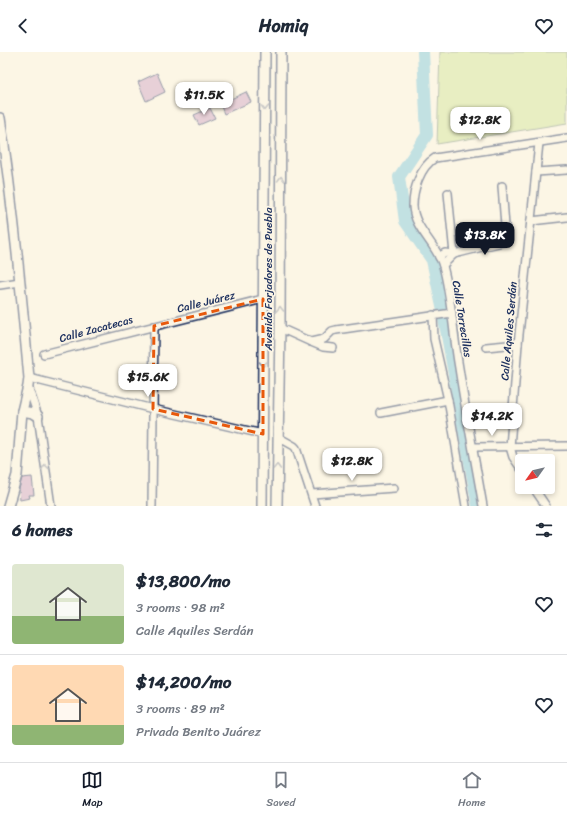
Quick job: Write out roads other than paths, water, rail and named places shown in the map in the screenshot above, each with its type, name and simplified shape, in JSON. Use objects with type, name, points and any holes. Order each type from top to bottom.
[{"type":"main road","name":"Avenida Forjadores de Puebla","points":[[262,506],[265,52]]},
{"type":"main road","name":"Avenida Forjadores de Puebla","points":[[277,506],[280,328],[281,52]]},
{"type":"main road","points":[[0,118],[20,282],[29,382],[22,411],[17,475],[8,506]]},
{"type":"main road","points":[[22,411],[33,413],[38,416]]},
{"type":"street","name":"Calle Torrecillas","points":[[483,506],[458,367],[452,313],[442,265],[414,213],[415,191],[421,174],[428,162],[435,158],[567,138]]},
{"type":"street","name":"Calle Aquiles Serdán","points":[[515,460],[510,447],[518,344],[539,143]]},
{"type":"street","points":[[536,172],[567,170]]},
{"type":"street","points":[[439,257],[445,253],[454,254],[503,242],[506,239],[502,186]]},
{"type":"street","points":[[448,192],[454,254]]},
{"type":"street","points":[[531,221],[567,217]]},
{"type":"street","points":[[442,265],[454,254]]},
{"type":"street","points":[[0,285],[20,282]]},
{"type":"street","name":"Calle Juárez","points":[[154,326],[263,299]]},
{"type":"street","points":[[311,342],[324,339],[332,331],[336,330],[452,313]]},
{"type":"street","points":[[433,315],[434,339],[448,400],[466,506]]},
{"type":"street","points":[[152,506],[154,326]]},
{"type":"street","name":"Calle Zacatecas","points":[[44,354],[154,326]]},
{"type":"street","points":[[280,328],[322,347],[333,348]]},
{"type":"street","points":[[486,347],[518,344]]},
{"type":"street","points":[[51,506],[38,416],[29,382],[263,434]]},
{"type":"street","points":[[381,413],[448,400]]},
{"type":"street","points":[[278,437],[296,448],[315,506]]},
{"type":"street","points":[[473,447],[567,446]]},
{"type":"street","points":[[312,494],[394,488]]},
{"type":"street","points":[[538,494],[546,506]]},
{"type":"waterway","points":[[423,52],[427,135],[399,177],[405,221],[432,260],[443,311]]},
{"type":"waterway","points":[[444,319],[478,506]]}]
